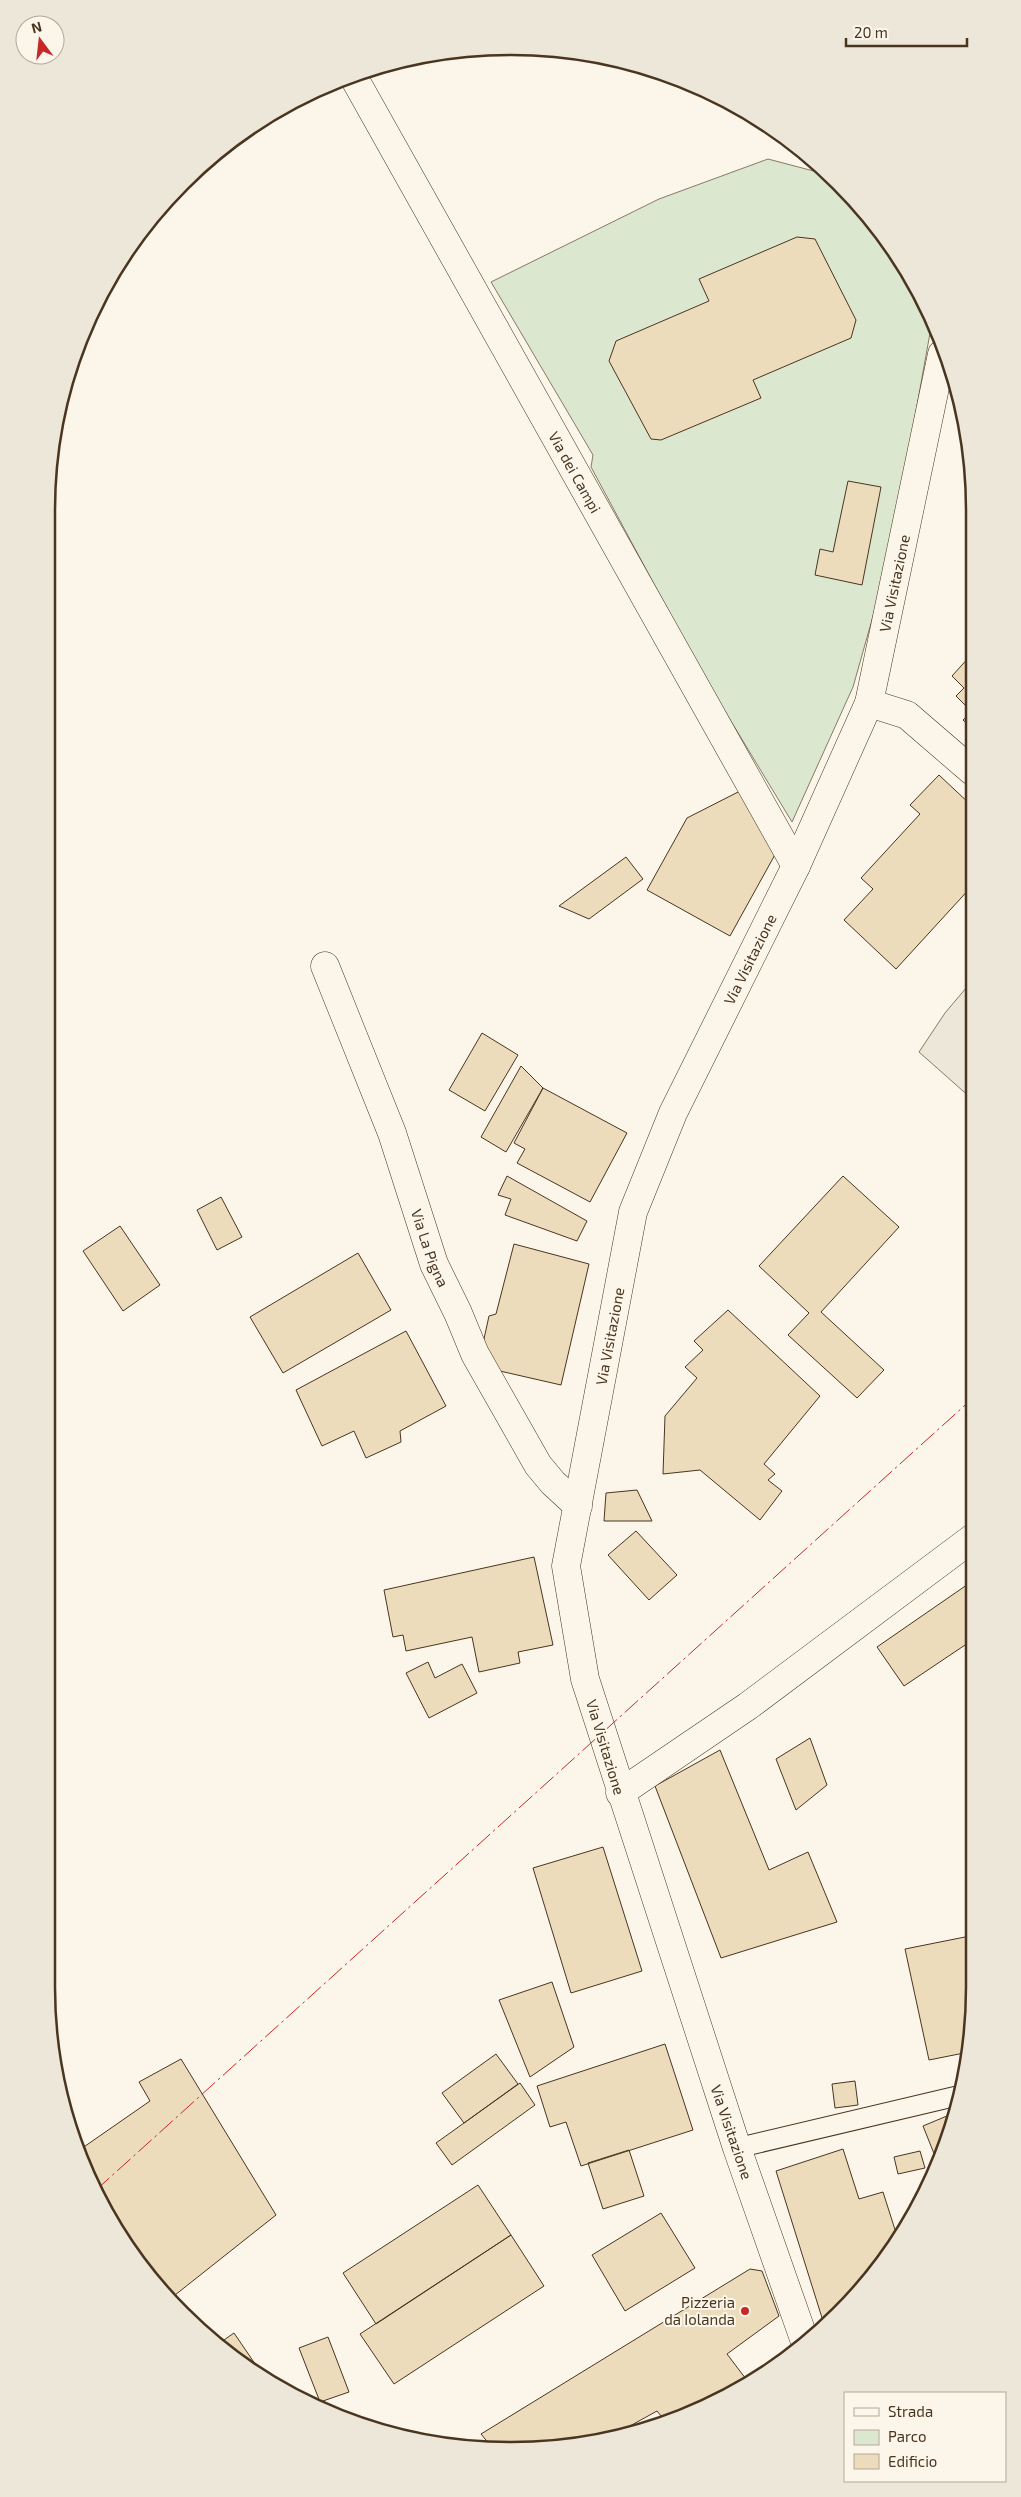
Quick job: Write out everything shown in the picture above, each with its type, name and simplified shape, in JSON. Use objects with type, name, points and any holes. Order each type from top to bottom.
[{"type":"street","name":"Via dei Campi","points":[[356,82],[796,866]]},
{"type":"street","name":"Via Visitazione","points":[[803,2336],[738,2148],[620,1793],[585,1680],[566,1566],[633,1212],[673,1112],[796,866],[869,703],[941,361]]},
{"type":"street","points":[[869,703],[907,715],[966,766]]},
{"type":"street","name":"Via La Pigna","points":[[325,966],[392,1133],[434,1264],[458,1313],[475,1354],[538,1465],[553,1483],[578,1506]]},
{"type":"street","points":[[620,1793],[748,1706],[966,1543]]},
{"type":"lane","points":[[738,2148],[952,2097]]},
{"type":"green space","points":[[768,159],[815,171],[833,188],[872,233],[905,283],[930,334],[890,556],[853,687],[792,822],[703,675],[591,467],[593,455],[491,282],[659,199]]},
{"type":"shaded area","points":[[966,988],[966,1094],[919,1052],[945,1013]]},
{"type":"building","points":[[797,237],[815,239],[856,320],[851,338],[753,380],[761,398],[661,440],[651,439],[609,361],[616,341],[709,301],[699,279]]},
{"type":"building","points":[[848,481],[881,487],[862,585],[815,575],[820,549],[833,552]]},
{"type":"building","points":[[966,661],[966,706],[956,696],[964,688],[952,676]]},
{"type":"building","points":[[939,775],[966,800],[966,893],[896,969],[844,920],[873,889],[861,878],[920,814],[910,805]]},
{"type":"building","points":[[742,790],[777,851],[730,936],[647,890],[687,818]]},
{"type":"building","points":[[626,857],[643,879],[589,919],[559,906]]},
{"type":"building","points":[[482,1033],[518,1055],[485,1111],[449,1090]]},
{"type":"building","points":[[521,1066],[543,1088],[506,1152],[481,1137]]},
{"type":"building","points":[[543,1088],[627,1133],[590,1202],[517,1163],[525,1149],[514,1143]]},
{"type":"building","points":[[507,1176],[587,1221],[577,1241],[505,1215],[511,1199],[498,1195]]},
{"type":"building","points":[[843,1176],[899,1227],[821,1312],[884,1370],[857,1398],[788,1335],[809,1313],[759,1266]]},
{"type":"building","points":[[221,1197],[242,1237],[217,1250],[197,1210]]},
{"type":"building","points":[[120,1226],[160,1285],[123,1311],[83,1251]]},
{"type":"building","points":[[514,1244],[589,1264],[561,1385],[478,1366],[489,1316],[496,1314]]},
{"type":"building","points":[[358,1253],[391,1310],[283,1373],[250,1317]]},
{"type":"building","points":[[728,1310],[820,1396],[764,1464],[775,1474],[768,1480],[782,1491],[760,1520],[700,1470],[663,1474],[665,1416],[697,1378],[685,1367],[703,1350],[694,1341]]},
{"type":"building","points":[[406,1331],[446,1406],[400,1431],[401,1442],[366,1458],[354,1431],[322,1446],[296,1390]]},
{"type":"building","points":[[637,1490],[652,1521],[604,1521],[606,1493]]},
{"type":"building","points":[[636,1531],[677,1575],[649,1600],[608,1555]]},
{"type":"building","points":[[534,1557],[553,1645],[518,1652],[520,1663],[479,1672],[472,1637],[406,1651],[403,1635],[393,1637],[384,1590]]},
{"type":"building","points":[[966,1586],[966,1644],[904,1686],[877,1647]]},
{"type":"building","points":[[428,1662],[435,1678],[462,1664],[477,1693],[429,1718],[406,1673]]},
{"type":"building","points":[[810,1738],[827,1785],[796,1810],[776,1759]]},
{"type":"building","points":[[720,1750],[769,1870],[808,1852],[837,1922],[721,1958],[655,1786]]},
{"type":"building","points":[[603,1847],[642,1971],[571,1993],[533,1868]]},
{"type":"building","points":[[966,1937],[965,2016],[961,2054],[929,2060],[905,1949]]},
{"type":"building","points":[[552,1982],[574,2047],[530,2077],[499,2000]]},
{"type":"building","points":[[665,2044],[693,2130],[581,2166],[566,2122],[550,2127],[537,2086]]},
{"type":"building","points":[[496,2054],[518,2084],[464,2123],[442,2093]]},
{"type":"building","points":[[181,2059],[276,2215],[175,2295],[149,2264],[116,2214],[102,2188],[84,2147],[150,2101],[139,2082]]},
{"type":"building","points":[[855,2081],[858,2105],[835,2108],[832,2084]]},
{"type":"building","points":[[520,2083],[535,2105],[452,2165],[436,2143]]},
{"type":"building","points":[[947,2116],[934,2153],[923,2126]]},
{"type":"building","points":[[843,2149],[859,2199],[883,2192],[895,2230],[872,2264],[822,2319],[776,2171]]},
{"type":"building","points":[[629,2150],[644,2196],[603,2209],[588,2163]]},
{"type":"building","points":[[920,2151],[925,2168],[898,2174],[894,2157]]},
{"type":"building","points":[[478,2185],[511,2235],[376,2324],[343,2273]]},
{"type":"building","points":[[661,2213],[695,2268],[625,2311],[592,2255]]},
{"type":"building","points":[[511,2235],[544,2286],[394,2384],[360,2334]]},
{"type":"building","points":[[750,2269],[762,2271],[779,2316],[727,2354],[744,2377],[738,2381],[712,2395],[661,2416],[657,2411],[632,2425],[599,2433],[570,2438],[510,2442],[487,2441],[481,2434]]},
{"type":"building","points":[[234,2333],[255,2363],[233,2348],[224,2340]]},
{"type":"building","points":[[328,2337],[349,2392],[323,2401],[319,2399],[299,2348]]},
{"type":"power","points":[[101,2186],[966,1404]]},
{"type":"place","name":"Pizzeria da Iolanda","points":[[745,2311]]}]
